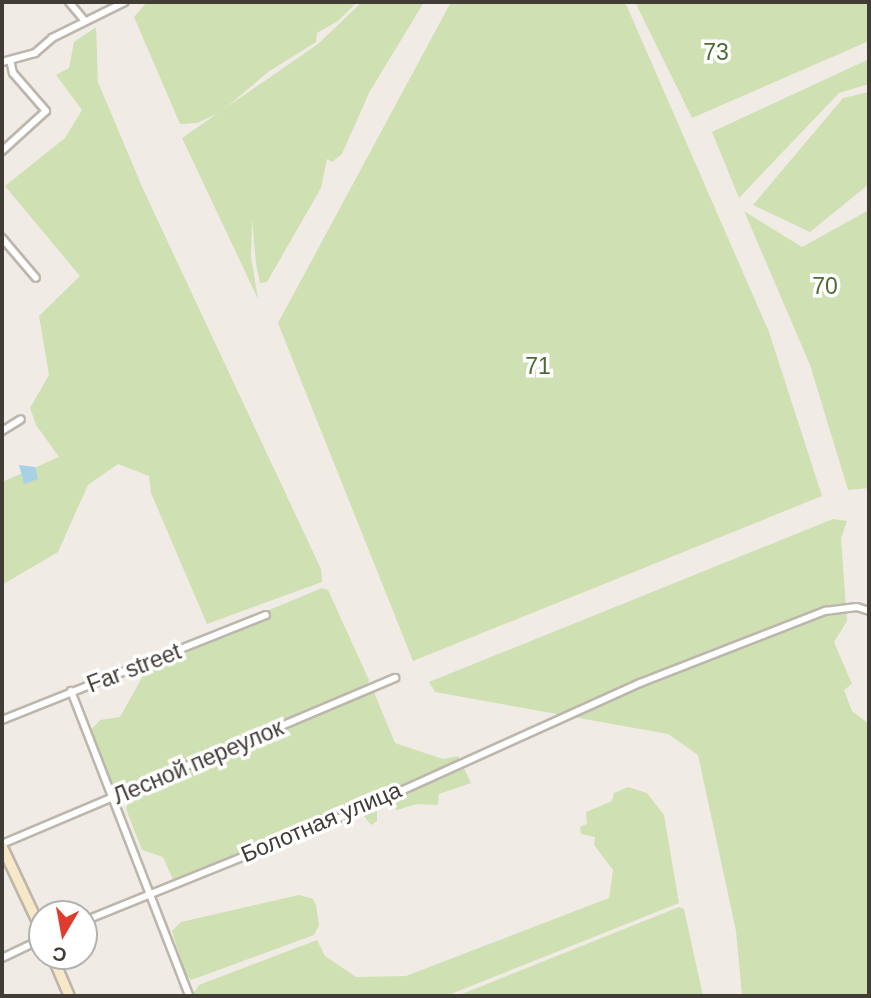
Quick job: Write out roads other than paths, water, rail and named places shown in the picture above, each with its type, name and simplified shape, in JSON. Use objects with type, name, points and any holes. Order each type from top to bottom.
[{"type":"street","points":[[69,2],[84,20]]},
{"type":"street","points":[[2,62],[35,53],[84,20],[125,2]]},
{"type":"street","points":[[2,151],[46,112],[13,73],[10,60]]},
{"type":"street","points":[[2,238],[36,278]]},
{"type":"street","points":[[2,430],[22,419]]},
{"type":"street","name":"Болотная улица","points":[[98,915],[348,814],[494,749],[559,716],[825,611],[848,607],[869,611]]},
{"type":"street","name":"Far street","points":[[2,720],[265,615]]},
{"type":"street","name":"Лесной переулок","points":[[2,845],[395,678]]},
{"type":"street","points":[[71,691],[189,996]]},
{"type":"street","points":[[2,845],[28,902]]},
{"type":"street","points":[[2,958],[28,946]]},
{"type":"street","points":[[58,970],[69,996]]},
{"type":"water","points":[[19,465],[35,467],[38,479],[24,484]]},
{"type":"park label","name":"73","points":[[716,52]]},
{"type":"park label","name":"70","points":[[825,286]]},
{"type":"park label","name":"71","points":[[538,366]]}]
